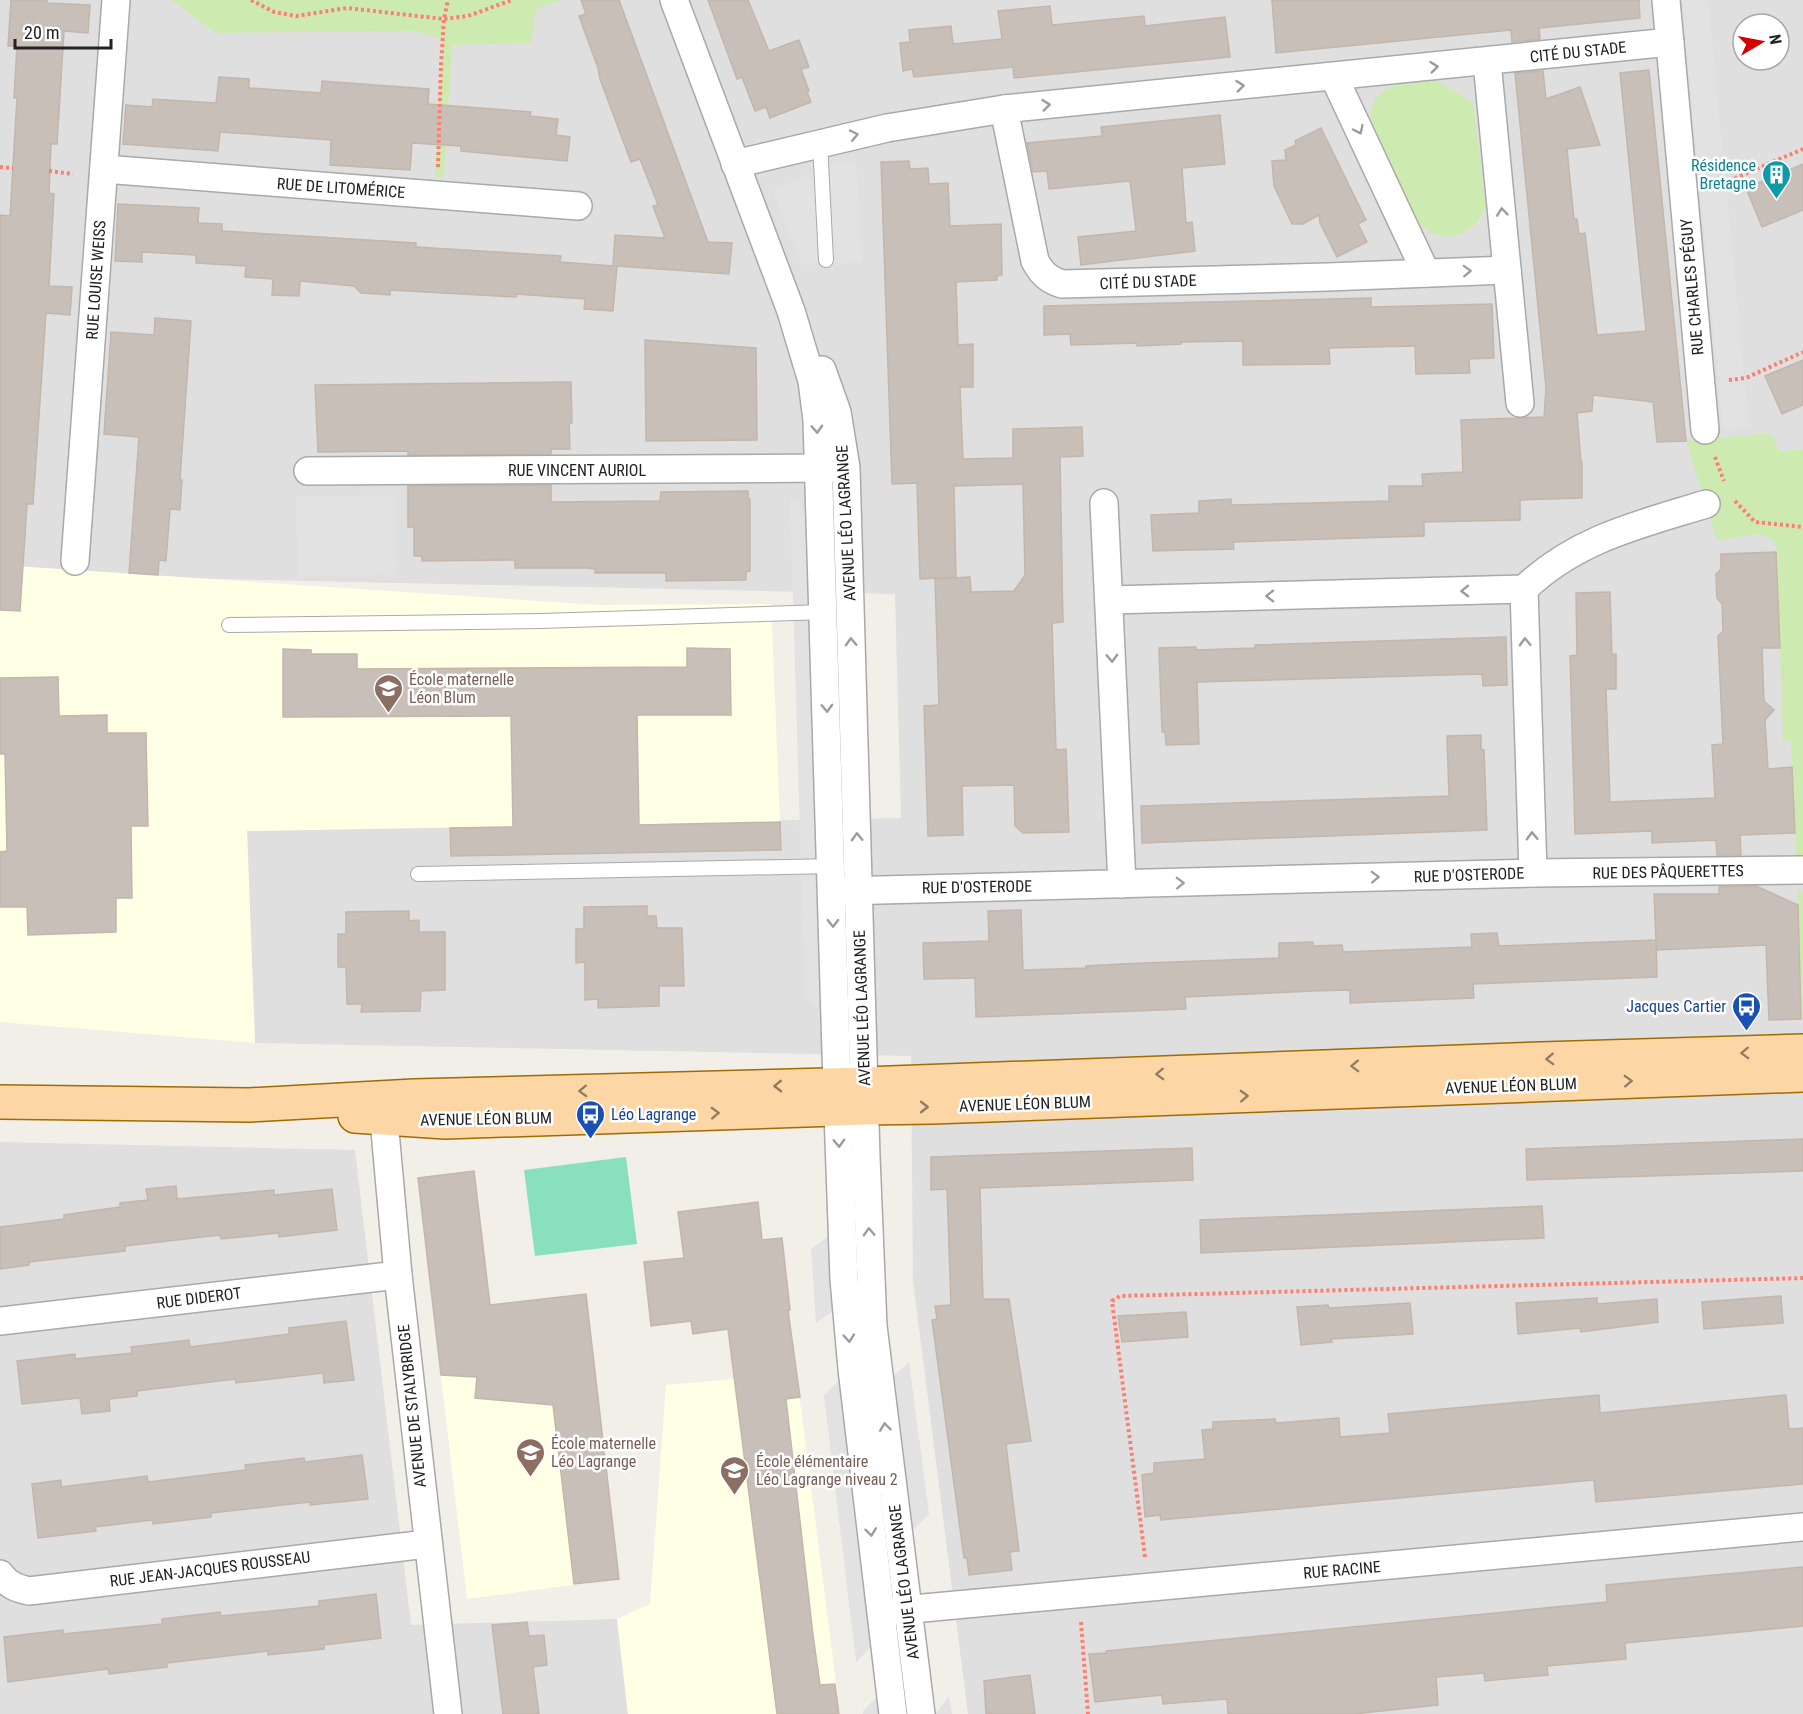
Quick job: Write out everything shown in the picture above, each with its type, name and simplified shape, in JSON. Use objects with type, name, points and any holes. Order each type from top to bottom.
[{"type":"main road","name":"AVENUE LÉON BLUM","points":[[0,1102],[383,1108],[445,1122],[851,1096],[1552,1058],[1803,1051]]},
{"type":"main road","name":"AVENUE LÉON BLUM","points":[[851,1096],[933,1107],[1803,1075]]},
{"type":"street","name":"RUE LOUISE WEISS","points":[[75,561],[116,0]]},
{"type":"street","name":"AVENUE LÉO LAGRANGE","points":[[674,0],[791,311],[812,381],[817,420],[819,468],[837,612]]},
{"type":"street","name":"RUE CHARLES PÉGUY","points":[[1666,0],[1705,430]]},
{"type":"street","name":"CITÉ DU STADE","points":[[735,164],[887,128],[1004,109],[1670,42]]},
{"type":"street","points":[[1487,62],[1520,403]]},
{"type":"street","points":[[1334,77],[1426,273]]},
{"type":"street","name":"CITÉ DU STADE","points":[[1004,109],[1035,261],[1050,280],[1062,284],[1507,270]]},
{"type":"street","name":"RUE DE LITOMÉRICE","points":[[104,169],[578,207]]},
{"type":"street","name":"AVENUE LÉO LAGRANGE","points":[[791,311],[817,358],[830,388],[842,433],[846,468],[837,612],[851,1096],[848,1338],[893,1714]]},
{"type":"street","name":"RUE VINCENT AURIOL","points":[[308,471],[846,468]]},
{"type":"street","points":[[1109,600],[1524,589],[1543,571],[1580,548],[1627,529],[1718,501]]},
{"type":"street","points":[[1104,503],[1122,884]]},
{"type":"street","name":"RUE D'OSTERODE","points":[[845,878],[1122,884],[1533,873],[1524,589]]},
{"type":"street","name":"RUE DES PÂQUERETTES","points":[[1533,873],[1803,870]]},
{"type":"street","name":"AVENUE LÉO LAGRANGE","points":[[851,1096],[873,1326],[921,1714]]},
{"type":"street","name":"AVENUE DE STALYBRIDGE","points":[[383,1108],[398,1275],[448,1714]]},
{"type":"street","name":"RUE DIDEROT","points":[[0,1321],[398,1275]]},
{"type":"street","name":"RUE RACINE","points":[[881,1612],[1803,1527]]},
{"type":"street","name":"RUE JEAN-JACQUES ROUSSEAU","points":[[0,1574],[6,1582],[16,1588],[29,1591],[427,1544]]},
{"type":"lane","points":[[820,143],[825,260]]},
{"type":"lane","points":[[229,625],[507,622],[837,612]]},
{"type":"lane","points":[[418,874],[845,878]]},
{"type":"path","points":[[251,0],[274,12],[296,16],[347,8],[444,19],[468,16],[512,0]]},
{"type":"path","points":[[438,195],[439,105],[444,19],[448,0]]},
{"type":"path","points":[[1683,186],[1731,180],[1803,149]]},
{"type":"path","points":[[0,166],[13,168]]},
{"type":"path","points":[[1701,384],[1746,378],[1803,352]]},
{"type":"path","points":[[1705,430],[1718,501],[1755,522],[1803,527]]},
{"type":"path","points":[[1149,1588],[1112,1301],[1120,1296],[1803,1278]]},
{"type":"path","points":[[1079,1594],[1088,1714]]},
{"type":"shaded area","points":[[0,0],[1803,0],[1803,1714],[968,1714],[913,1281],[911,1056],[255,1043],[247,831],[901,818],[895,594],[90,576],[0,578]]},
{"type":"shaded area","points":[[1682,0],[1708,0],[1749,427],[1723,430]]},
{"type":"shaded area","points":[[835,162],[856,163],[862,262],[801,265],[773,191]]},
{"type":"shaded area","points":[[395,495],[397,575],[298,577],[296,497]]},
{"type":"shaded area","points":[[790,498],[813,515],[824,1013],[805,999]]},
{"type":"shaded area","name":"École maternelle Léon Blum","points":[[0,565],[599,605],[771,604],[780,822],[247,831],[255,1043],[0,1022]]},
{"type":"shaded area","points":[[0,1142],[355,1150],[411,1625],[617,1619],[628,1714],[0,1714]]},
{"type":"shaded area","points":[[834,1232],[839,1307],[816,1323],[811,1249]]},
{"type":"shaded area","name":"École maternelle Léo Lagrange","points":[[489,1314],[535,1316],[619,1579],[467,1599],[434,1316]]},
{"type":"shaded area","name":"École élémentaire Léo Lagrange niveau 2","points":[[794,1354],[840,1714],[628,1714],[617,1619],[650,1604],[666,1385],[734,1379],[732,1363]]},
{"type":"shaded area","points":[[909,1362],[929,1514],[908,1535],[889,1380]]},
{"type":"shaded area","points":[[846,1374],[878,1640],[856,1662],[824,1395]]},
{"type":"shaded area","points":[[883,1691],[886,1714],[863,1714],[863,1711]]},
{"type":"shaded area","points":[[949,1696],[952,1714],[935,1714]]},
{"type":"green space","points":[[171,0],[562,0],[536,9],[531,43],[452,45],[444,177],[435,177],[443,40],[416,31],[216,33]]},
{"type":"green space","points":[[1412,80],[1435,80],[1473,102],[1486,208],[1475,225],[1459,235],[1446,237],[1433,234],[1417,222],[1370,127],[1372,107],[1380,94],[1393,86]]},
{"type":"green space","points":[[1770,433],[1780,451],[1803,449],[1803,857],[1796,857],[1791,741],[1783,741],[1777,551],[1772,538],[1759,534],[1717,540],[1686,441]]},
{"type":"green space","points":[[1798,891],[1803,891],[1803,1019],[1801,1019]]},
{"type":"green space","points":[[626,1157],[637,1244],[535,1256],[524,1170]]},
{"type":"building","points":[[11,0],[47,0],[47,3],[90,5],[88,33],[64,31],[57,144],[51,144],[49,193],[54,194],[49,286],[72,287],[70,315],[46,313],[33,504],[27,504],[20,611],[0,610],[0,215],[10,216],[17,98],[14,98],[17,46],[8,46]]},
{"type":"building","points":[[581,0],[619,0],[708,242],[732,243],[729,274],[617,266],[613,311],[584,309],[585,299],[516,294],[516,297],[390,290],[390,295],[361,293],[354,286],[300,281],[299,296],[272,295],[273,279],[245,277],[246,266],[196,263],[196,255],[142,252],[142,262],[115,261],[118,204],[199,208],[198,223],[222,224],[222,231],[416,243],[416,247],[561,256],[560,262],[613,266],[615,235],[665,238],[653,206],[658,205],[640,159],[631,162],[600,79],[579,16],[586,14]]},
{"type":"building","points":[[708,0],[748,0],[769,51],[799,40],[809,67],[801,69],[811,102],[770,118],[766,107],[755,111],[742,77],[737,79]]},
{"type":"building","points":[[1272,0],[1639,0],[1640,18],[1539,28],[1540,39],[1512,42],[1511,30],[1276,53]]},
{"type":"building","points":[[1050,6],[1052,25],[1144,16],[1145,26],[1225,17],[1230,57],[1014,78],[1013,67],[914,77],[912,69],[903,71],[900,43],[910,42],[909,30],[951,26],[953,44],[1002,39],[998,11]]},
{"type":"building","points":[[1649,70],[1686,441],[1657,442],[1653,402],[1593,395],[1592,411],[1577,413],[1582,462],[1582,498],[1520,500],[1520,520],[1424,522],[1424,536],[1233,542],[1234,549],[1153,551],[1151,515],[1199,513],[1199,501],[1231,499],[1231,505],[1389,501],[1389,486],[1423,486],[1422,474],[1463,472],[1461,420],[1544,417],[1546,388],[1515,73],[1543,71],[1546,99],[1580,87],[1600,145],[1567,149],[1574,219],[1577,219],[1579,234],[1585,233],[1597,335],[1646,331],[1620,73]]},
{"type":"building","points":[[219,77],[249,79],[249,88],[321,93],[322,81],[429,89],[428,104],[531,112],[530,116],[558,119],[556,135],[570,137],[567,161],[461,151],[461,146],[412,143],[410,170],[330,165],[331,140],[220,132],[218,151],[123,144],[126,105],[152,107],[153,99],[216,103]]},
{"type":"building","points":[[1220,115],[1225,164],[1182,168],[1186,223],[1192,222],[1195,251],[1081,265],[1078,237],[1136,231],[1130,181],[1049,189],[1047,171],[1033,172],[1027,143],[1102,136],[1101,127]]},
{"type":"building","points":[[1321,128],[1366,220],[1358,224],[1367,242],[1337,257],[1320,223],[1319,215],[1303,224],[1292,224],[1274,186],[1272,161],[1286,160],[1285,150],[1296,145],[1295,141]]},
{"type":"building","points":[[909,161],[910,169],[928,168],[929,184],[948,183],[950,226],[1001,224],[1002,275],[997,276],[997,280],[956,282],[958,345],[973,344],[973,387],[960,387],[963,459],[1013,458],[1013,429],[1082,427],[1083,456],[1060,457],[1063,622],[1052,623],[1056,750],[1066,749],[1069,832],[1023,833],[1015,826],[1014,785],[962,786],[963,835],[928,836],[924,706],[939,705],[935,579],[970,577],[971,592],[1014,591],[1025,575],[1023,484],[954,486],[956,577],[920,579],[917,483],[892,484],[881,162]]},
{"type":"building","name":"Résidence Bretagne","points":[[1803,164],[1803,210],[1762,227],[1746,188]]},
{"type":"building","points":[[1371,298],[1371,307],[1492,304],[1494,358],[1469,359],[1470,373],[1416,374],[1415,346],[1329,348],[1330,364],[1243,365],[1243,341],[1181,342],[1181,344],[1137,346],[1137,343],[1071,345],[1070,334],[1044,335],[1044,306]]},
{"type":"building","points":[[155,318],[191,321],[180,510],[170,509],[166,561],[159,560],[158,575],[129,573],[139,437],[104,434],[111,332],[154,335]]},
{"type":"building","points":[[645,340],[756,348],[757,440],[646,441]]},
{"type":"building","points":[[1803,360],[1803,405],[1782,414],[1765,376]]},
{"type":"building","points":[[571,382],[570,449],[551,449],[551,454],[408,455],[408,451],[318,452],[315,385]]},
{"type":"building","points":[[551,485],[551,502],[660,501],[661,492],[748,491],[750,571],[746,572],[746,580],[666,581],[666,573],[595,573],[595,569],[587,568],[515,568],[515,560],[422,561],[422,556],[414,556],[414,527],[408,527],[408,486]]},
{"type":"building","points":[[1776,552],[1780,648],[1762,648],[1764,701],[1774,710],[1765,720],[1768,769],[1792,767],[1795,833],[1740,835],[1741,855],[1717,855],[1716,840],[1652,843],[1652,831],[1575,834],[1570,656],[1577,655],[1576,593],[1610,592],[1612,655],[1616,654],[1616,689],[1606,689],[1610,802],[1715,798],[1712,745],[1723,744],[1718,636],[1723,631],[1722,604],[1717,598],[1716,574],[1721,569],[1721,554]]},
{"type":"building","points":[[1506,637],[1507,685],[1483,686],[1482,674],[1197,682],[1199,744],[1166,745],[1165,732],[1162,732],[1159,648],[1196,647],[1196,650],[1255,648],[1255,645]]},
{"type":"building","points":[[687,648],[730,649],[731,715],[637,715],[639,825],[780,822],[781,850],[451,856],[450,828],[513,827],[511,716],[283,717],[283,649],[311,650],[311,654],[357,654],[357,669],[687,667]]},
{"type":"building","points":[[58,677],[59,716],[107,715],[107,733],[146,733],[148,826],[131,826],[132,898],[116,898],[116,932],[28,935],[27,907],[0,907],[0,852],[7,851],[5,754],[0,754],[0,678]]},
{"type":"building","points":[[1481,735],[1481,750],[1484,750],[1487,830],[1142,843],[1141,806],[1449,796],[1447,736]]},
{"type":"building","points":[[1756,886],[1798,905],[1801,1019],[1769,1020],[1766,945],[1657,950],[1656,941],[1657,977],[1473,984],[1474,998],[1350,1003],[1350,990],[1314,991],[1185,997],[1186,1009],[976,1017],[975,978],[924,979],[923,943],[989,941],[988,911],[1021,910],[1023,970],[1086,968],[1086,966],[1120,964],[1279,958],[1279,943],[1313,942],[1313,946],[1342,945],[1343,952],[1472,947],[1471,934],[1497,933],[1499,946],[1656,940],[1654,894],[1719,894],[1719,887]]},
{"type":"building","points":[[647,906],[647,916],[656,916],[657,928],[682,928],[684,986],[659,986],[659,1006],[598,1008],[598,999],[585,1000],[585,962],[576,963],[576,929],[584,929],[584,907]]},
{"type":"building","points":[[409,911],[409,921],[419,920],[419,932],[445,932],[445,990],[421,991],[420,1011],[361,1012],[362,1004],[347,1004],[346,967],[338,967],[338,934],[346,934],[346,912]]},
{"type":"building","points":[[1803,1139],[1803,1171],[1527,1180],[1526,1149]]},
{"type":"building","points":[[1192,1148],[1193,1180],[980,1188],[983,1299],[1009,1299],[1031,1441],[1006,1444],[1019,1551],[1010,1552],[1012,1570],[969,1575],[967,1558],[964,1558],[932,1320],[937,1319],[935,1306],[951,1305],[947,1189],[931,1190],[931,1157]]},
{"type":"building","points":[[474,1171],[490,1305],[586,1294],[619,1579],[574,1584],[553,1405],[475,1398],[477,1377],[441,1375],[418,1178]]},
{"type":"building","points":[[176,1186],[177,1199],[274,1190],[274,1195],[332,1189],[337,1230],[279,1237],[279,1233],[221,1239],[220,1235],[125,1246],[125,1251],[29,1262],[29,1265],[0,1269],[0,1227],[64,1219],[64,1215],[120,1207],[120,1203],[148,1200],[146,1189]]},
{"type":"building","points":[[758,1202],[762,1240],[782,1238],[790,1310],[788,1310],[800,1397],[786,1399],[813,1635],[820,1685],[835,1684],[839,1714],[777,1714],[728,1329],[693,1334],[691,1321],[651,1326],[644,1262],[684,1258],[678,1212]]},
{"type":"building","points":[[1542,1206],[1544,1238],[1201,1253],[1200,1220]]},
{"type":"building","points":[[1781,1296],[1783,1323],[1704,1329],[1702,1302]]},
{"type":"building","points":[[1597,1298],[1597,1304],[1657,1299],[1658,1322],[1581,1332],[1580,1328],[1518,1334],[1516,1303]]},
{"type":"building","points":[[1410,1303],[1413,1334],[1331,1339],[1332,1342],[1301,1345],[1297,1307],[1328,1305],[1329,1308]]},
{"type":"building","points":[[1186,1312],[1188,1337],[1122,1342],[1118,1316]]},
{"type":"building","points":[[346,1321],[354,1380],[324,1383],[323,1373],[236,1383],[235,1379],[137,1391],[137,1396],[109,1399],[110,1411],[82,1414],[80,1398],[22,1404],[17,1361],[75,1354],[75,1359],[132,1353],[131,1347],[189,1340],[190,1347],[289,1334],[289,1328]]},
{"type":"building","points":[[1599,1395],[1600,1413],[1786,1395],[1789,1429],[1803,1428],[1803,1484],[1596,1502],[1594,1480],[1161,1520],[1160,1515],[1145,1517],[1142,1475],[1154,1473],[1154,1463],[1205,1459],[1202,1430],[1213,1429],[1213,1422],[1275,1419],[1276,1423],[1339,1418],[1340,1437],[1390,1433],[1388,1414]]},
{"type":"building","points":[[362,1455],[368,1499],[310,1505],[310,1502],[211,1513],[211,1517],[153,1524],[152,1520],[95,1527],[96,1531],[38,1538],[32,1484],[61,1480],[61,1487],[147,1476],[148,1482],[246,1470],[245,1465],[304,1458],[305,1462]]},
{"type":"building","points":[[1803,1567],[1803,1626],[1625,1643],[1626,1659],[1547,1666],[1548,1675],[1485,1681],[1484,1673],[1436,1677],[1438,1705],[1353,1714],[1228,1714],[1227,1699],[1163,1704],[1162,1695],[1095,1702],[1089,1654],[1607,1602],[1606,1585]]},
{"type":"building","points":[[376,1594],[381,1638],[324,1645],[324,1649],[268,1655],[268,1651],[167,1663],[167,1667],[109,1674],[108,1669],[8,1682],[4,1637],[63,1630],[63,1634],[162,1624],[162,1619],[220,1612],[221,1616],[319,1606],[319,1601]]},
{"type":"building","points":[[527,1622],[529,1636],[544,1635],[547,1665],[533,1667],[539,1714],[503,1714],[492,1625]]},
{"type":"building","points":[[1030,1675],[1035,1714],[986,1714],[984,1681]]},
{"type":"place","name":"Résidence Bretagne","points":[[1777,200]]},
{"type":"place","name":"École maternelle Léon Blum","points":[[388,714]]},
{"type":"place","name":"Jacques Cartier","points":[[1747,1032]]},
{"type":"place","name":"Léo Lagrange","points":[[590,1140]]},
{"type":"place","name":"École maternelle Léo Lagrange","points":[[530,1478]]},
{"type":"place","name":"École élémentaire Léo Lagrange niveau 2","points":[[735,1496]]}]
